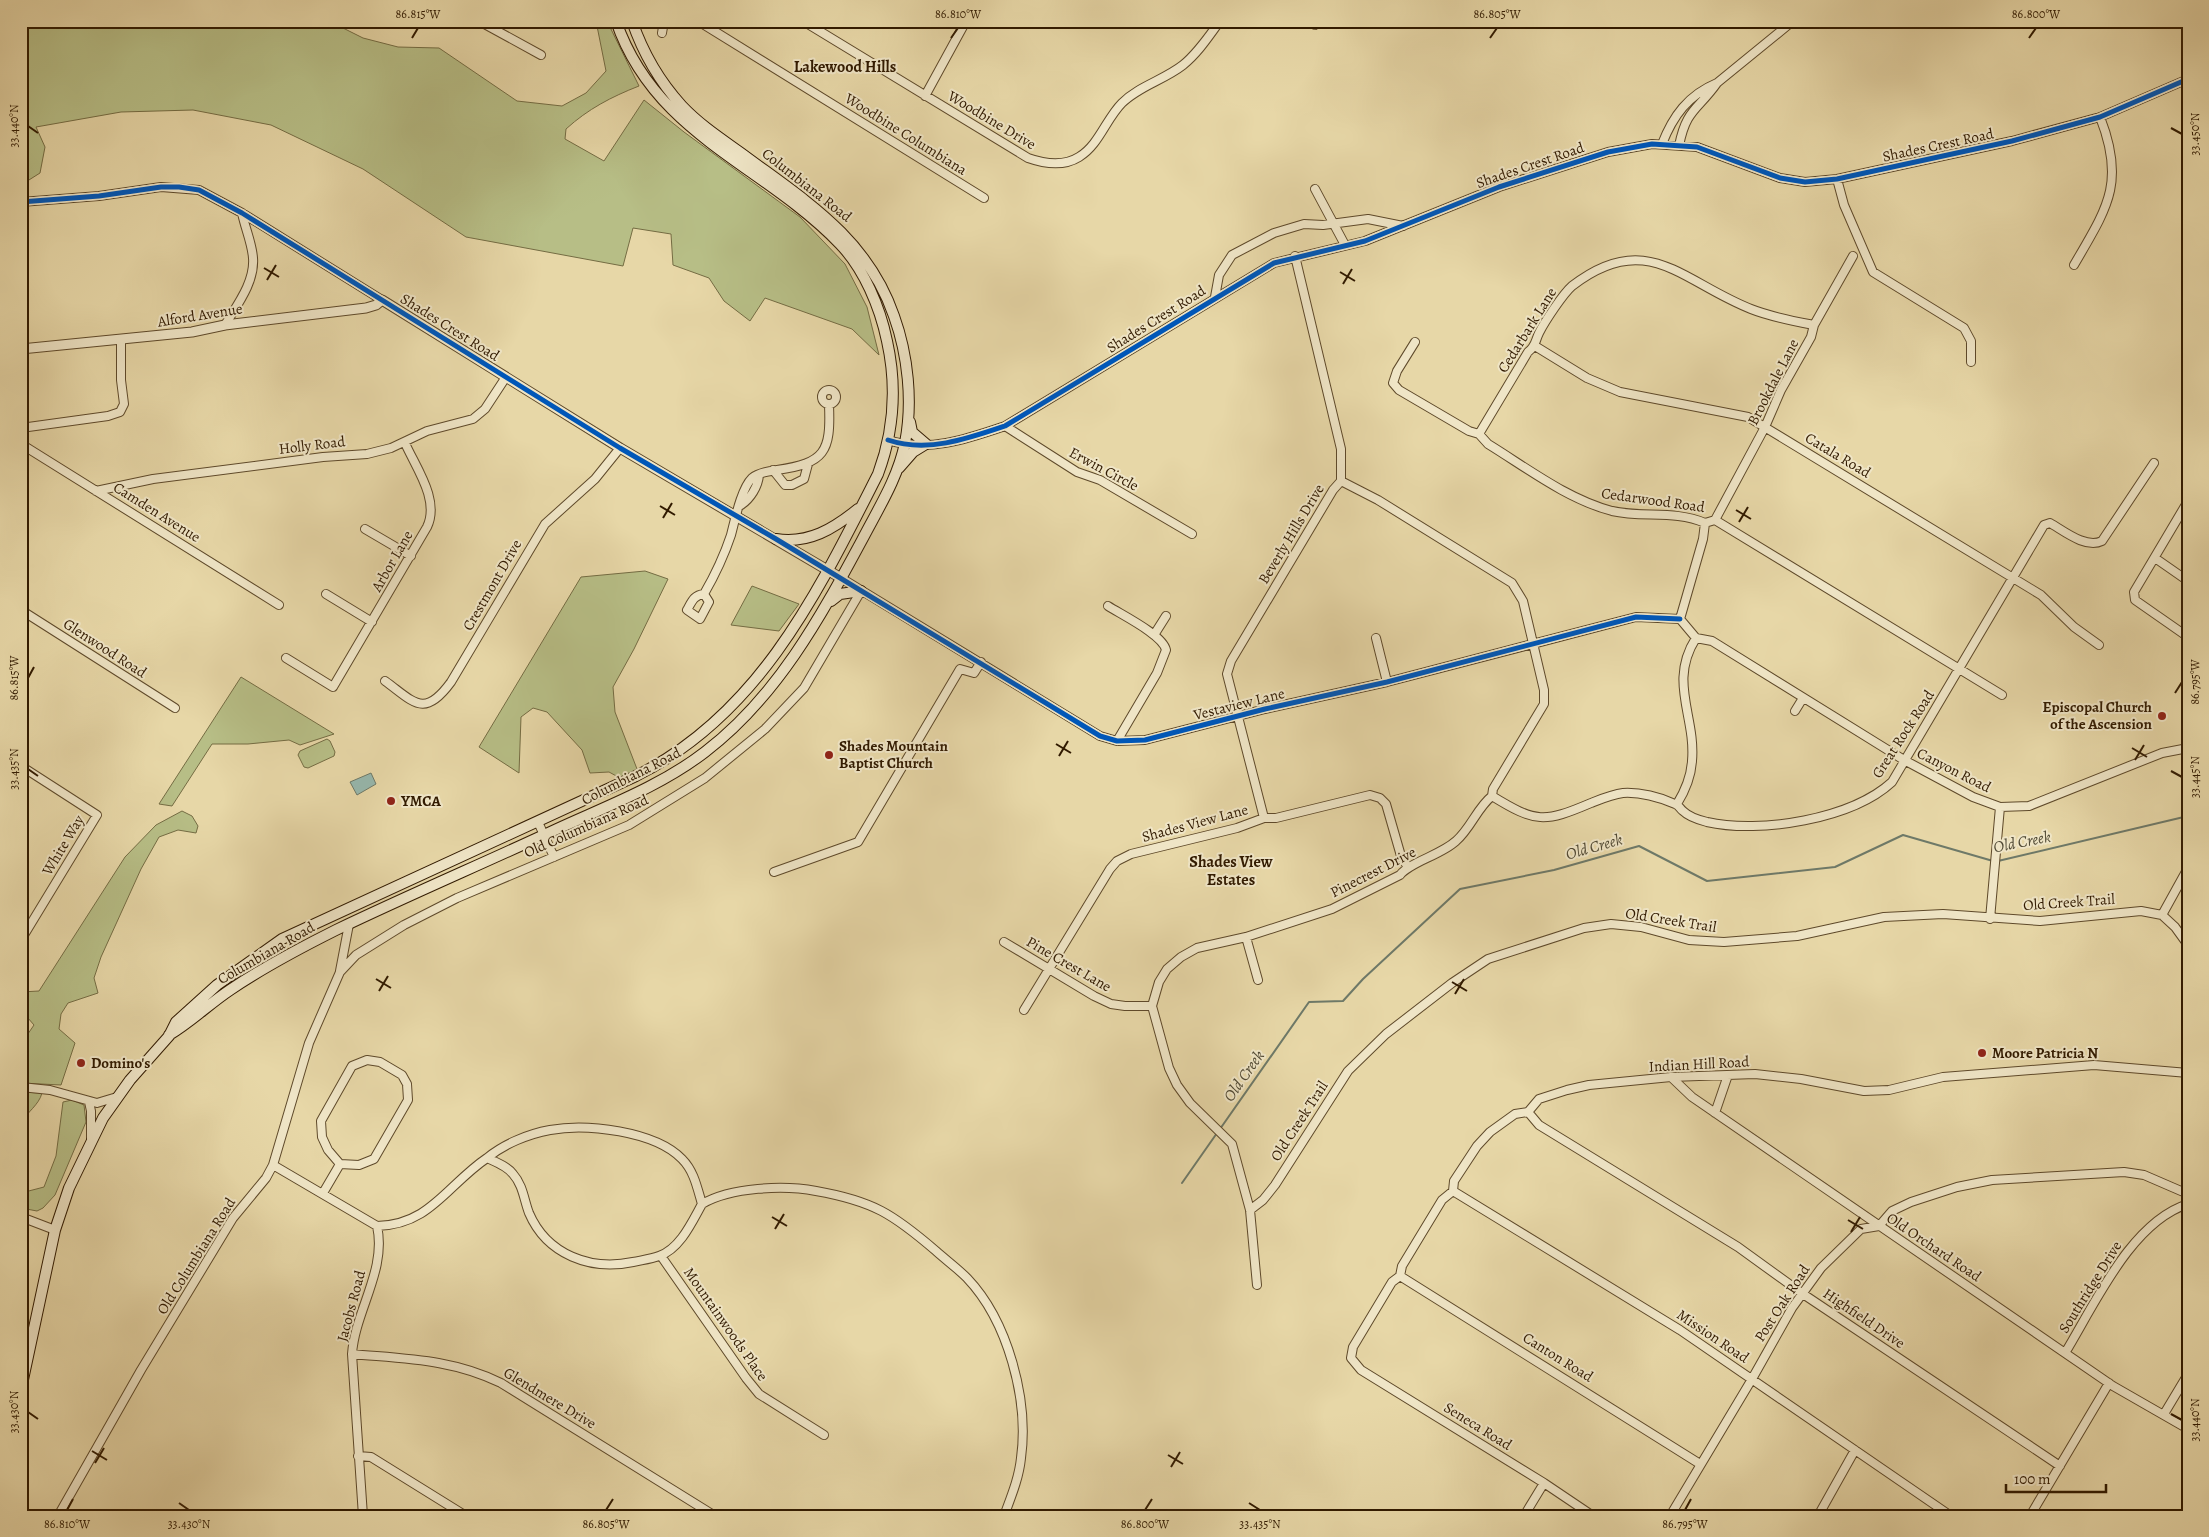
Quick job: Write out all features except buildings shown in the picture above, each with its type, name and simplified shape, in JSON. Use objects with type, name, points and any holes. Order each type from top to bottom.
[{"type":"main road","name":"Columbiana Road","points":[[168,1036],[260,971],[349,924],[545,835],[666,777],[719,741],[767,692],[803,645],[841,578],[896,471],[904,445],[909,417],[905,355],[894,315],[873,269],[846,235],[824,214],[672,111],[644,78],[630,56],[616,21]]},
{"type":"main road","name":"Columbiana Road","points":[[21,1389],[55,1230],[69,1188],[91,1140],[117,1097],[168,1036],[176,1022],[242,966],[282,939],[658,765],[708,728],[746,693],[789,636],[878,474],[888,440],[893,409],[892,361],[881,313],[859,269],[841,244],[781,193],[697,127],[661,80],[639,41],[632,21]]},
{"type":"main road","points":[[896,471],[913,452],[926,444],[912,432],[909,417]]},
{"type":"main road","points":[[776,539],[798,541],[819,535],[836,526],[862,505]]},
{"type":"main road","points":[[825,607],[840,594],[861,591]]},
{"type":"main road","points":[[789,636],[803,645]]},
{"type":"main road","points":[[708,728],[719,741]]},
{"type":"street","points":[[479,21],[541,55]]},
{"type":"street","points":[[662,33],[664,21]]},
{"type":"street","name":"Woodbine Columbiana","points":[[698,21],[984,198]]},
{"type":"street","name":"Woodbine Drive","points":[[803,21],[1028,158],[1058,164],[1078,157],[1089,149],[1121,104],[1137,90],[1183,66],[1197,52],[1220,21]]},
{"type":"street","points":[[925,96],[966,21]]},
{"type":"street","points":[[1306,21],[1315,25]]},
{"type":"street","points":[[1679,146],[1685,122],[1691,110],[1709,94],[1717,83],[1793,21]]},
{"type":"street","name":"Shades Crest Road","points":[[888,440],[904,445],[960,442],[1005,426],[1274,263],[1296,256],[1365,241],[1499,187],[1608,152],[1652,144],[1697,147],[1780,178],[1805,182],[1837,179],[2006,143],[2100,117],[2188,79]]},
{"type":"street","points":[[1662,144],[1671,124],[1685,103],[1704,88],[1717,83]]},
{"type":"street","points":[[2074,265],[2100,221],[2113,185],[2109,140],[2100,117]]},
{"type":"street","points":[[1837,179],[1844,205],[1873,272],[1964,328],[1971,341],[1971,362]]},
{"type":"street","name":"Shades Crest Road","points":[[21,202],[99,196],[161,187],[199,190],[242,213],[620,448],[841,578]]},
{"type":"street","points":[[1315,189],[1345,245]]},
{"type":"street","points":[[225,324],[245,291],[252,274],[253,259],[242,213]]},
{"type":"street","points":[[1215,297],[1219,275],[1232,255],[1289,227],[1368,219],[1403,226]]},
{"type":"street","name":"Beverly Hills Drive","points":[[1264,818],[1227,674],[1231,661],[1333,490],[1341,481],[1341,449],[1296,256]]},
{"type":"street","name":"Brookdale Lane","points":[[1715,520],[1766,427],[1781,390],[1811,337],[1814,325],[1853,256]]},
{"type":"street","name":"Cedarbark Lane","points":[[1479,434],[1528,352],[1535,346],[1539,334],[1570,288],[1602,267],[1637,260],[1658,262],[1678,270],[1750,309],[1814,325]]},
{"type":"street","name":"Alford Avenue","points":[[21,349],[192,332],[225,324],[366,308],[376,305],[382,300]]},
{"type":"street","points":[[21,428],[108,416],[120,412],[124,404],[121,380],[121,340]]},
{"type":"street","name":"Cedarwood Road","points":[[1415,342],[1397,371],[1393,383],[1399,390],[1468,431],[1479,434],[1488,444],[1568,494],[1592,505],[1615,511],[1689,516],[1706,524],[1715,520],[2002,695]]},
{"type":"street","name":"Catala Road","points":[[1535,346],[1587,378],[1620,392],[1731,412],[1748,417],[2041,595],[2074,627],[2099,645]]},
{"type":"street","name":"Holly Road","points":[[96,490],[153,480],[373,453],[405,443],[427,431],[473,419],[485,410],[506,377]]},
{"type":"street","points":[[704,594],[721,563],[735,515],[741,505],[742,495],[752,477],[765,471],[808,464],[819,455],[829,440],[830,405]]},
{"type":"street","name":"Erwin Circle","points":[[1005,426],[1077,472],[1100,480],[1192,534]]},
{"type":"street","name":"Arbor Lane","points":[[286,658],[333,687],[431,519],[432,505],[405,443]]},
{"type":"street","name":"Camden Avenue","points":[[21,444],[279,605]]},
{"type":"street","name":"Crestmont Drive","points":[[385,681],[421,704],[429,704],[438,698],[451,682],[545,524],[596,479],[620,448]]},
{"type":"street","name":"Great Rock Road","points":[[1492,796],[1519,813],[1536,818],[1558,817],[1601,799],[1623,793],[1649,795],[1677,804],[1692,817],[1707,822],[1738,826],[1800,822],[1850,806],[1879,794],[1892,782],[1960,670],[2044,525],[2050,523],[2085,542],[2096,544],[2102,541],[2154,463]]},
{"type":"street","points":[[772,470],[785,484],[792,485],[804,479],[808,464]]},
{"type":"street","name":"Pinecrest Drive","points":[[1152,1006],[1159,982],[1167,969],[1181,957],[1197,948],[1246,937],[1332,908],[1400,874],[1407,866],[1420,863],[1454,843],[1467,831],[1486,801],[1492,796],[1493,789],[1544,704],[1544,690],[1523,601],[1512,583],[1378,500],[1341,481]]},
{"type":"street","points":[[2188,501],[2134,592],[2135,600],[2188,637]]},
{"type":"street","points":[[1680,619],[1706,524]]},
{"type":"street","points":[[365,529],[410,556]]},
{"type":"street","points":[[2155,558],[2188,581]]},
{"type":"street","name":"Vestaview Lane","points":[[841,578],[1100,736],[1117,742],[1145,740],[1238,716],[1387,682],[1636,617],[1680,619]]},
{"type":"street","name":"Old Columbiana Road","points":[[340,972],[356,955],[404,925],[457,898],[628,825],[655,811],[705,778],[765,729],[804,688],[861,591]]},
{"type":"street","points":[[326,594],[372,622]]},
{"type":"street","points":[[1108,606],[1162,641],[1166,650],[1157,673],[1117,742]]},
{"type":"street","name":"Glenwood Road","points":[[21,610],[175,708]]},
{"type":"street","points":[[1154,635],[1166,616]]},
{"type":"street","name":"Canyon Road","points":[[1680,619],[1696,638],[1712,642],[1904,760],[1973,797],[2000,807],[2029,806],[2162,753],[2188,748]]},
{"type":"street","points":[[1376,638],[1387,682]]},
{"type":"street","points":[[1677,804],[1686,787],[1692,762],[1693,747],[1682,680],[1687,659],[1696,638]]},
{"type":"street","points":[[774,872],[858,842],[960,669],[974,673],[981,662]]},
{"type":"street","points":[[1795,711],[1803,698]]},
{"type":"street","name":"White Way","points":[[21,766],[97,815],[21,940]]},
{"type":"street","name":"Shades View Lane","points":[[1024,1010],[1110,868],[1117,861],[1130,854],[1237,828],[1264,818],[1276,818],[1370,795],[1380,798],[1389,810],[1400,856],[1407,866]]},
{"type":"street","points":[[1990,919],[2000,807]]},
{"type":"street","points":[[538,822],[554,856]]},
{"type":"street","points":[[2188,868],[2162,915],[2175,927],[2188,945]]},
{"type":"street","name":"Old Creek Trail","points":[[1250,1210],[1263,1200],[1275,1185],[1348,1071],[1386,1034],[1452,983],[1488,959],[1584,928],[1611,924],[1642,927],[1689,940],[1724,942],[1797,936],[1884,917],[1943,914],[1990,919],[2040,921],[2141,912],[2162,915]]},
{"type":"street","name":"Old Columbiana Road","points":[[58,1516],[141,1370],[233,1218],[266,1178],[273,1165],[309,1043],[340,972],[349,924]]},
{"type":"street","points":[[1246,937],[1258,980]]},
{"type":"street","name":"Pine Crest Lane","points":[[1004,942],[1049,970],[1111,1004],[1152,1006]]},
{"type":"street","points":[[1152,1006],[1169,1068],[1177,1085],[1190,1103],[1217,1127],[1232,1144],[1250,1210],[1257,1285]]},
{"type":"street","points":[[21,1018],[24,1024],[21,1031]]},
{"type":"street","points":[[367,1060],[380,1062],[402,1076],[407,1084],[408,1100],[404,1110],[374,1159],[359,1165],[340,1164],[328,1150],[322,1137],[323,1116],[352,1066],[367,1060]]},
{"type":"street","name":"Indian Hill Road","points":[[1351,1358],[1353,1348],[1392,1282],[1400,1276],[1402,1266],[1442,1200],[1453,1191],[1454,1181],[1477,1146],[1490,1132],[1515,1114],[1528,1112],[1540,1100],[1568,1090],[1589,1085],[1671,1077],[1755,1074],[1801,1079],[1864,1091],[1889,1090],[1943,1077],[2094,1065],[2188,1073]]},
{"type":"street","points":[[1716,1113],[1728,1075]]},
{"type":"street","name":"Old Orchard Road","points":[[1671,1077],[1692,1097],[2109,1383],[2188,1429]]},
{"type":"street","points":[[21,1087],[50,1090],[97,1103],[117,1097]]},
{"type":"street","points":[[89,1102],[91,1111],[91,1140]]},
{"type":"street","name":"Highfield Drive","points":[[1528,1112],[1539,1125],[1738,1247],[1803,1294],[2060,1466]]},
{"type":"street","points":[[273,1165],[377,1226],[392,1226],[410,1221],[427,1210],[474,1167],[498,1149],[514,1141],[549,1130],[571,1128],[623,1132],[656,1142],[681,1158],[694,1176],[702,1204]]},
{"type":"street","points":[[488,1158],[513,1174],[536,1225],[555,1248],[592,1264],[617,1266],[661,1256],[681,1239],[702,1204],[713,1198],[744,1192],[794,1187],[853,1197],[883,1210],[909,1227],[967,1279],[999,1326],[1008,1346],[1020,1402],[1021,1458],[1017,1482],[1004,1516]]},
{"type":"street","points":[[323,1194],[340,1164]]},
{"type":"street","name":"Post Oak Road","points":[[1670,1516],[1792,1308],[1821,1268],[1861,1229],[1879,1226],[1892,1211],[1911,1202],[1957,1187],[1992,1180],[2124,1172],[2144,1175],[2188,1194]]},
{"type":"street","name":"Mission Road","points":[[1453,1191],[1680,1330],[1951,1516]]},
{"type":"street","name":"Southridge Drive","points":[[2065,1352],[2133,1245],[2168,1213],[2188,1204]]},
{"type":"street","points":[[21,1217],[55,1230]]},
{"type":"street","name":"Jacobs Road","points":[[362,1516],[352,1354],[354,1337],[377,1263],[380,1239],[377,1226]]},
{"type":"street","points":[[21,1243],[21,1270]]},
{"type":"street","name":"Mountainwoods Place","points":[[661,1256],[759,1394],[824,1435]]},
{"type":"street","name":"Canton Road","points":[[1400,1276],[1700,1464]]},
{"type":"street","name":"Glendmere Drive","points":[[352,1354],[450,1364],[476,1371],[502,1383],[716,1516]]},
{"type":"street","name":"Seneca Road","points":[[1351,1358],[1361,1370],[1544,1483],[1593,1516]]},
{"type":"street","points":[[2164,1414],[2188,1374]]},
{"type":"street","points":[[2030,1516],[2109,1383]]},
{"type":"street","points":[[1818,1516],[1855,1450]]},
{"type":"street","points":[[358,1456],[371,1457],[466,1516]]},
{"type":"street","points":[[1524,1516],[1544,1483]]},
{"type":"green space","points":[[21,21],[272,21],[343,28],[363,38],[398,47],[439,48],[517,101],[562,106],[586,93],[606,71],[596,21],[607,21],[639,86],[609,99],[583,115],[566,129],[565,139],[604,161],[644,100],[684,132],[800,217],[845,264],[867,307],[879,355],[852,329],[765,298],[750,321],[724,301],[709,278],[673,265],[671,234],[633,228],[623,266],[466,237],[363,169],[271,125],[193,110],[121,112],[36,127],[45,147],[40,173],[21,185]]},
{"type":"green space","points":[[645,571],[668,579],[613,687],[615,712],[637,769],[620,778],[609,772],[590,773],[582,750],[547,712],[533,708],[521,717],[519,773],[479,747],[581,577]]},
{"type":"green space","points":[[752,586],[799,604],[779,631],[731,625]]},
{"type":"green space","points":[[241,677],[334,734],[300,745],[289,740],[248,744],[212,744],[172,806],[159,804]]},
{"type":"green space","points":[[327,739],[330,741],[335,752],[334,756],[308,768],[304,767],[298,755],[300,751]]},
{"type":"green space","points":[[182,811],[192,816],[198,826],[196,833],[178,830],[159,837],[141,869],[101,957],[94,978],[98,993],[68,1003],[61,1014],[59,1029],[75,1043],[61,1085],[21,1083],[21,1044],[34,1025],[21,1010],[21,992],[39,991],[125,857],[156,825]]},
{"type":"green space","points":[[21,1092],[42,1093],[21,1123]]},
{"type":"green space","points":[[72,1100],[84,1105],[86,1122],[55,1195],[43,1208],[37,1211],[21,1208],[21,1193],[44,1187],[56,1156],[63,1102]]},
{"type":"water","points":[[371,773],[376,784],[357,795],[350,782]]},
{"type":"waterway","name":"Old Creek","points":[[1998,861],[2188,816]]},
{"type":"waterway","name":"Old Creek","points":[[1220,1129],[1309,1002],[1343,1001],[1363,979],[1460,889],[1554,870],[1639,846],[1707,881],[1835,867],[1903,835],[1993,861]]},
{"type":"waterway","name":"Old Creek","points":[[1182,1183],[1217,1133]]},
{"type":"cycle path","points":[[888,440],[903,444],[932,445],[962,440],[1005,426],[1274,263],[1365,241],[1499,187],[1608,152],[1652,144],[1697,147],[1780,178],[1805,182],[1837,179],[2012,141],[2100,117],[2188,79]]},
{"type":"cycle path","points":[[21,202],[99,196],[161,187],[199,190],[242,213],[620,448],[776,539],[1100,736],[1117,741],[1145,740],[1265,709],[1387,682],[1636,617],[1680,619]]},
{"type":"place","name":"Episcopal Church of the Ascension","points":[[2162,716]]},
{"type":"place","name":"Shades Mountain Baptist Church","points":[[829,755]]},
{"type":"place","name":"YMCA","points":[[391,801]]},
{"type":"place","name":"Moore Patricia N","points":[[1982,1053]]},
{"type":"place","name":"Domino's","points":[[81,1063]]},
{"type":"district","name":"Lakewood Hills","points":[[845,67]]},
{"type":"district","name":"Shades View Estates","points":[[1231,871]]}]
